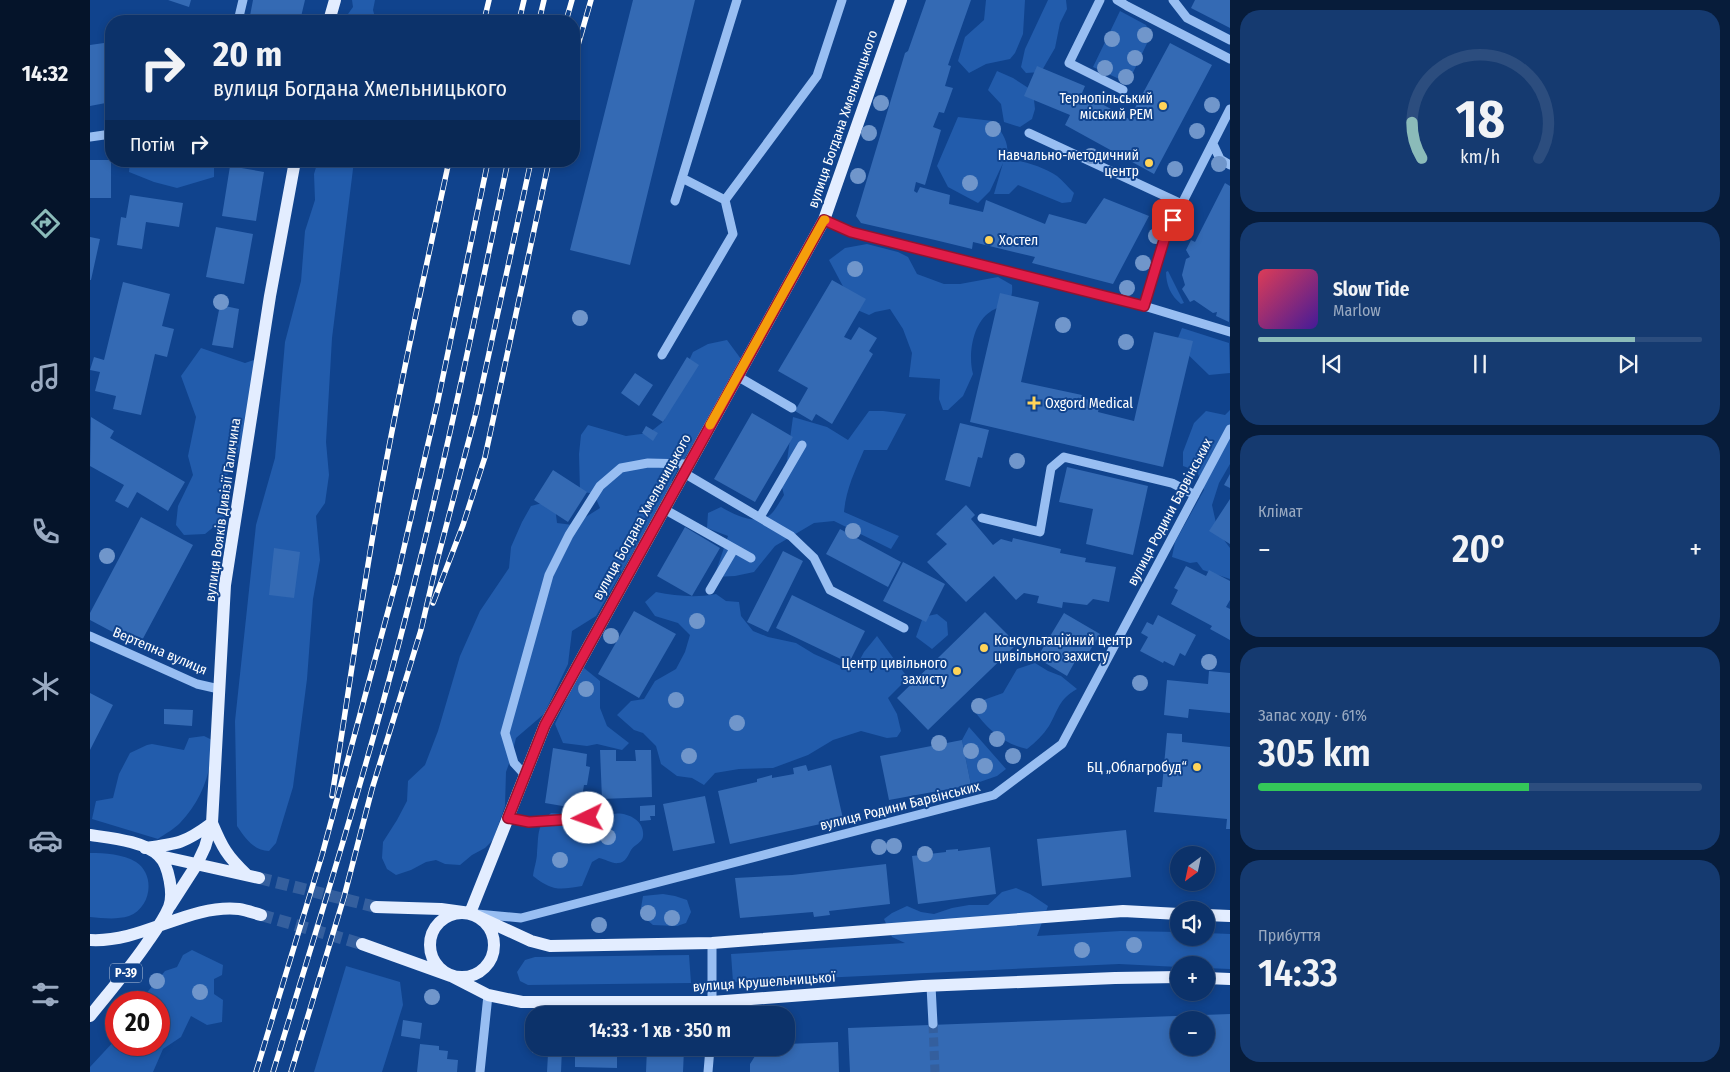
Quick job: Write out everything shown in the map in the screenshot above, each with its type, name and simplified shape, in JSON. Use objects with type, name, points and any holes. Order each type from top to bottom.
[{"type":"main road","points":[[331,15],[336,0]]},
{"type":"main road","name":"вулиця Богдана Хмельницького","points":[[470,913],[545,725],[824,220],[901,0]]},
{"type":"main road","name":"вулиця Вояків Дивізії Галичина","points":[[212,823],[225,585],[270,296],[294,167]]},
{"type":"main road","points":[[145,848],[179,843],[194,836],[212,823]]},
{"type":"main road","points":[[170,906],[197,864],[205,847],[212,823]]},
{"type":"main road","points":[[90,835],[122,840],[145,848],[160,856],[253,876],[231,860],[221,846],[212,823]]},
{"type":"main road","points":[[160,856],[168,873],[171,888],[170,906]]},
{"type":"main road","name":"Р-39","points":[[90,1016],[135,961],[170,906]]},
{"type":"main road","points":[[376,907],[441,909],[470,913],[531,941],[550,946],[712,943],[1123,911],[1170,914]]},
{"type":"main road","points":[[90,940],[104,941],[127,937],[188,915],[215,910],[239,909],[261,915]]},
{"type":"main road","points":[[458,912],[470,913],[484,920],[493,932],[495,945],[493,957],[486,968],[476,975],[463,978],[451,976],[440,969],[433,960],[430,947],[431,935],[436,924],[446,916],[458,912]]},
{"type":"main road","points":[[1215,915],[1230,916]]},
{"type":"main road","name":"вулиця Крушельницької","points":[[362,944],[451,976],[488,995],[522,1002],[712,1002],[931,986],[1170,977]]},
{"type":"main road","points":[[1215,978],[1230,978]]},
{"type":"street","points":[[239,15],[243,0]]},
{"type":"street","points":[[675,201],[738,0]]},
{"type":"street","points":[[662,355],[733,234],[725,200],[817,76],[842,0]]},
{"type":"street","points":[[1100,0],[1069,64],[1123,90]]},
{"type":"street","points":[[1117,0],[1230,59]]},
{"type":"street","points":[[1173,0],[1186,18],[1230,40]]},
{"type":"street","points":[[1144,306],[1165,237],[1230,109]]},
{"type":"street","points":[[1029,133],[1182,204]]},
{"type":"street","points":[[90,137],[105,135]]},
{"type":"street","points":[[1213,144],[1220,159],[1230,165]]},
{"type":"street","points":[[682,178],[725,200]]},
{"type":"street","points":[[824,220],[851,232],[1144,306],[1230,332]]},
{"type":"street","points":[[737,376],[792,408]]},
{"type":"street","name":"вулиця Родини Барвінських","points":[[470,913],[521,918],[994,795],[1062,744],[1230,429]]},
{"type":"street","points":[[760,517],[802,444]]},
{"type":"street","points":[[982,518],[1040,532],[1050,468],[1064,457],[1172,483],[1195,495]]},
{"type":"street","points":[[525,775],[514,763],[504,733],[549,575],[569,535],[600,486],[621,468],[648,464],[686,468],[791,536],[814,558],[830,590],[904,628]]},
{"type":"street","points":[[664,508],[750,558]]},
{"type":"street","points":[[710,590],[734,549]]},
{"type":"street","name":"Вертепна вулиця","points":[[90,636],[197,684],[219,688]]},
{"type":"street","points":[[508,818],[529,822],[588,818],[590,798]]},
{"type":"street","points":[[712,943],[712,1006]]},
{"type":"street","points":[[931,986],[934,1024]]},
{"type":"street","points":[[480,1072],[488,995]]},
{"type":"street","points":[[708,1072],[709,1056]]},
{"type":"shaded area","points":[[352,0],[375,0],[373,10],[374,15],[347,15],[353,7]]},
{"type":"shaded area","points":[[986,0],[1025,0],[1023,34],[1015,53],[1010,59],[986,64],[969,73],[958,61],[965,37],[984,20]]},
{"type":"shaded area","points":[[1048,0],[1066,0],[1067,9],[1060,23],[1055,48],[1041,72],[1026,73],[1021,67],[1025,49]]},
{"type":"shaded area","points":[[1120,11],[1146,25],[1151,35],[1128,83],[1093,67]]},
{"type":"shaded area","points":[[997,71],[1013,78],[1033,91],[1035,109],[1032,119],[1020,127],[1004,122],[1001,104],[988,90]]},
{"type":"shaded area","points":[[958,117],[993,121],[1003,134],[1007,144],[1005,160],[1032,164],[1057,176],[1074,193],[1071,202],[1062,203],[1018,185],[1009,194],[994,194],[1003,163],[990,191],[978,203],[948,187],[937,166]]},
{"type":"shaded area","points":[[129,167],[214,167],[214,177],[177,188],[154,182],[129,172]]},
{"type":"shaded area","points":[[316,167],[353,167],[332,338],[326,442],[329,475],[325,503],[316,516],[320,560],[313,599],[307,679],[293,787],[276,843],[269,851],[254,846],[237,826],[235,721],[256,525],[275,458],[285,342],[301,281],[305,231],[315,200],[314,174]]},
{"type":"shaded area","points":[[867,244],[898,252],[908,257],[917,274],[944,284],[960,284],[998,277],[1012,285],[1009,300],[990,312],[979,324],[971,350],[973,374],[963,396],[948,410],[943,410],[939,399],[940,379],[909,377],[912,353],[903,329],[890,309],[869,315],[855,309],[829,260],[845,248]]},
{"type":"shaded area","points":[[1168,271],[1184,303],[1181,304],[1177,301],[1168,286],[1166,272]]},
{"type":"shaded area","points":[[1182,328],[1229,343],[1230,373],[1209,375],[1176,343]]},
{"type":"shaded area","points":[[727,340],[741,359],[672,480],[671,505],[639,542],[596,616],[572,631],[568,664],[544,714],[516,738],[506,772],[505,806],[493,840],[485,848],[472,855],[460,865],[445,864],[436,860],[426,862],[396,875],[387,869],[382,858],[383,842],[407,801],[408,781],[425,765],[438,731],[460,656],[480,611],[509,568],[511,547],[531,506],[550,501],[555,506],[557,523],[573,525],[600,508],[594,494],[580,491],[579,454],[581,435],[588,425],[626,436],[649,433],[664,421],[668,405],[693,352],[708,344]]},
{"type":"shaded area","points":[[201,348],[245,363],[260,358],[256,417],[224,482],[227,516],[205,534],[184,535],[176,525],[178,506],[193,475],[188,456],[196,417],[181,376]]},
{"type":"shaded area","points":[[1230,410],[1230,464],[1219,483],[1212,505],[1218,532],[1230,548],[1230,579],[1203,570],[1197,562],[1190,563],[1172,557],[1175,542],[1204,490],[1197,471],[1183,466],[1183,452],[1194,423],[1206,411],[1225,415]]},
{"type":"shaded area","points":[[869,411],[906,414],[887,450],[864,450],[849,488],[844,512],[899,536],[891,549],[834,521],[814,523],[775,546],[754,572],[735,576],[714,577],[728,536],[707,528],[708,513],[721,507],[740,516],[755,520],[768,517],[773,512],[784,495],[780,480],[787,461],[793,417],[827,427],[848,440]]},
{"type":"shaded area","points":[[656,592],[686,596],[716,594],[726,601],[739,602],[741,616],[753,631],[768,637],[796,643],[814,654],[843,667],[856,667],[864,652],[877,636],[908,678],[888,698],[897,714],[901,731],[897,737],[887,738],[861,731],[833,740],[808,755],[773,768],[739,769],[715,773],[704,785],[692,778],[677,776],[661,764],[656,746],[643,733],[634,730],[617,715],[631,701],[644,699],[655,681],[676,669],[685,652],[690,635],[678,623],[655,616],[645,602]]},
{"type":"shaded area","points":[[937,614],[947,622],[948,635],[932,649],[916,637],[923,617]]},
{"type":"shaded area","points":[[1035,663],[1061,676],[1077,689],[1062,701],[1047,729],[1027,749],[1018,747],[996,735],[973,709],[978,702],[1003,693],[1017,669]]},
{"type":"shaded area","points":[[584,668],[600,681],[600,708],[607,726],[629,743],[622,750],[597,744],[587,746],[563,743],[555,724],[566,701],[571,684]]},
{"type":"shaded area","points":[[969,727],[1006,769],[997,776],[971,785],[962,740]]},
{"type":"shaded area","points":[[204,736],[212,740],[208,774],[194,805],[180,823],[172,829],[158,839],[92,819],[96,801],[113,798],[119,774],[130,753],[152,744],[184,750],[189,738]]},
{"type":"shaded area","points":[[551,813],[570,816],[584,830],[588,831],[606,816],[612,814],[625,815],[640,824],[643,830],[643,838],[632,848],[623,862],[614,863],[599,858],[592,862],[582,886],[561,889],[551,887],[533,876],[537,858],[539,831],[543,822]]},
{"type":"shaded area","points":[[90,853],[125,857],[136,862],[142,868],[146,875],[148,891],[142,906],[136,912],[119,918],[90,917]]},
{"type":"shaded area","points":[[1016,888],[1030,894],[1048,906],[1037,936],[1121,931],[1170,932],[1170,946],[1215,946],[1215,933],[1230,934],[1230,969],[1215,968],[1215,956],[1170,956],[1170,967],[1119,964],[733,982],[731,954],[905,943],[892,937],[884,919],[892,913],[907,906],[921,912],[934,914],[969,905],[988,905],[1002,892]]},
{"type":"shaded area","points":[[663,894],[687,900],[691,912],[686,923],[677,926],[653,925],[640,914],[643,896]]},
{"type":"shaded area","points":[[192,950],[223,965],[222,975],[214,979],[214,994],[223,1000],[222,1022],[207,1025],[191,1016],[181,1037],[170,1044],[170,991],[148,991],[165,971],[177,967],[183,955]]},
{"type":"shaded area","points":[[689,955],[691,983],[528,985],[520,981],[517,972],[525,960],[535,957]]},
{"type":"shaded area","points":[[346,966],[400,982],[403,1005],[382,1072],[314,1072]]},
{"type":"shaded area","points":[[105,1051],[105,1056],[160,1056],[153,1072],[90,1072],[90,1067]]},
{"type":"building","points":[[168,0],[191,0],[189,7]]},
{"type":"building","points":[[253,0],[305,0],[301,15],[250,15]]},
{"type":"building","points":[[633,0],[695,0],[630,265],[570,250]]},
{"type":"building","points":[[926,0],[971,0],[948,65],[951,66],[945,86],[953,88],[944,113],[939,112],[933,127],[941,130],[925,185],[916,182],[914,191],[917,193],[920,187],[950,195],[949,204],[983,212],[986,200],[1045,224],[1049,214],[1086,224],[1104,198],[1149,216],[1113,284],[1032,263],[1035,257],[973,242],[972,249],[861,223],[856,216],[905,53],[908,51]]},
{"type":"building","points":[[1195,0],[1230,0],[1230,28],[1191,8]]},
{"type":"building","points":[[105,43],[105,103],[90,106],[90,45]]},
{"type":"building","name":"Тернопільський міський РЕМ","points":[[1170,43],[1212,65],[1154,174],[1065,125],[1070,115],[1024,96],[1037,66],[1085,86],[1082,93],[1129,119]]},
{"type":"building","points":[[90,160],[105,160],[105,167],[111,167],[111,198],[90,198]]},
{"type":"building","points":[[230,167],[264,172],[256,221],[222,216]]},
{"type":"building","points":[[1225,183],[1230,186],[1229,322],[1216,316],[1217,312],[1213,313],[1194,300],[1190,302],[1182,289],[1185,285],[1182,275],[1186,259],[1190,257],[1186,250],[1191,240],[1195,242]]},
{"type":"building","points":[[130,195],[183,203],[179,227],[146,222],[142,249],[117,245],[121,217],[126,218]]},
{"type":"building","points":[[216,227],[253,234],[244,284],[206,277]]},
{"type":"building","points":[[90,237],[100,239],[91,280],[90,280]]},
{"type":"building","points":[[832,280],[866,299],[844,337],[851,340],[859,327],[877,338],[869,351],[873,354],[832,424],[816,414],[812,421],[795,411],[808,388],[778,371]]},
{"type":"building","points":[[123,282],[170,294],[162,326],[174,329],[167,357],[155,354],[141,415],[113,409],[116,396],[95,391],[100,372],[90,370],[94,357],[104,360]]},
{"type":"building","points":[[1000,293],[1039,302],[1021,382],[1082,395],[1082,398],[1100,403],[1098,412],[1134,421],[1154,332],[1193,341],[1163,467],[970,422]]},
{"type":"building","points":[[220,305],[239,309],[233,348],[212,345]]},
{"type":"building","points":[[687,357],[699,365],[663,422],[652,415]]},
{"type":"building","points":[[635,373],[653,385],[639,406],[621,393]]},
{"type":"building","points":[[752,413],[793,437],[755,502],[714,479]]},
{"type":"building","points":[[91,417],[114,431],[110,438],[185,482],[168,511],[137,492],[128,508],[115,501],[124,485],[90,466]]},
{"type":"building","points":[[960,423],[989,430],[982,458],[978,457],[970,487],[945,480]]},
{"type":"building","points":[[646,426],[658,433],[653,441],[642,433]]},
{"type":"building","points":[[1067,467],[1148,486],[1133,555],[1086,544],[1093,509],[1059,502]]},
{"type":"building","points":[[553,470],[587,492],[568,522],[534,500]]},
{"type":"building","points":[[1230,474],[1230,488],[1224,485]]},
{"type":"building","points":[[1230,499],[1230,544],[1209,531]]},
{"type":"building","points":[[966,505],[975,515],[971,519],[993,545],[1001,539],[1012,542],[1013,538],[1061,549],[1060,553],[1086,558],[1085,562],[1116,567],[1109,602],[1093,599],[1087,605],[1063,602],[1062,608],[1037,603],[1039,596],[1024,593],[1016,600],[994,576],[966,602],[927,562],[947,544],[936,534]]},
{"type":"building","points":[[141,517],[193,545],[139,646],[90,620],[90,613]]},
{"type":"building","points":[[685,527],[720,548],[692,596],[657,576]]},
{"type":"building","points":[[840,529],[901,562],[888,587],[826,554]]},
{"type":"building","points":[[274,548],[300,552],[294,598],[269,595]]},
{"type":"building","points":[[783,551],[803,561],[768,632],[747,622]]},
{"type":"building","points":[[903,562],[945,584],[926,622],[883,601]]},
{"type":"building","points":[[1186,566],[1206,576],[1209,570],[1230,581],[1230,600],[1226,607],[1230,609],[1230,640],[1210,629],[1212,626],[1171,604],[1178,590],[1174,588]]},
{"type":"building","points":[[792,595],[865,631],[849,663],[776,628]]},
{"type":"building","points":[[634,611],[676,634],[639,698],[598,674]]},
{"type":"building","name":"Центр цивільного захисту","points":[[985,612],[1017,644],[928,730],[897,698]]},
{"type":"building","points":[[1064,613],[1100,634],[1084,660],[1078,656],[1067,676],[1037,658]]},
{"type":"building","points":[[1158,615],[1196,635],[1185,656],[1180,653],[1174,666],[1164,661],[1163,663],[1140,651],[1148,637],[1141,633],[1147,622],[1153,625]]},
{"type":"building","points":[[1209,671],[1230,673],[1230,713],[1189,709],[1188,718],[1164,715],[1167,680],[1208,684]]},
{"type":"building","points":[[90,693],[113,705],[90,750]]},
{"type":"building","points":[[164,709],[193,710],[192,726],[164,724]]},
{"type":"building","name":"БЦ „Облагробуд“","points":[[1167,733],[1182,734],[1182,742],[1230,747],[1230,829],[1226,829],[1227,819],[1154,812],[1157,787],[1162,787]]},
{"type":"building","points":[[962,740],[971,785],[889,800],[880,756]]},
{"type":"building","points":[[553,748],[587,754],[586,766],[590,767],[587,785],[584,785],[580,809],[545,803]]},
{"type":"building","points":[[600,750],[616,750],[616,761],[636,761],[635,750],[651,750],[652,797],[602,799]]},
{"type":"building","points":[[806,765],[808,771],[831,765],[843,819],[730,844],[718,791],[757,782],[757,779],[772,775],[772,778],[794,774],[793,768]]},
{"type":"building","points":[[705,796],[715,843],[673,851],[663,804]]},
{"type":"building","points":[[655,805],[655,816],[650,816],[651,820],[640,821],[640,806]]},
{"type":"building","points":[[1126,830],[1131,877],[1042,886],[1037,839]]},
{"type":"building","points":[[990,847],[996,894],[918,904],[912,856],[946,852],[946,850],[958,849],[958,851]]},
{"type":"building","points":[[886,864],[890,904],[829,911],[830,915],[814,917],[813,912],[740,918],[735,878],[792,875]]},
{"type":"building","points":[[1230,1014],[1230,1072],[850,1072],[848,1028],[1170,1016],[1170,1056],[1215,1056],[1215,1015]]},
{"type":"building","points":[[403,1020],[422,1023],[420,1039],[401,1036]]},
{"type":"building","points":[[838,1042],[839,1072],[750,1072],[750,1064],[755,1056],[795,1056],[795,1044]]},
{"type":"building","points":[[420,1044],[439,1046],[439,1050],[448,1051],[447,1059],[458,1060],[457,1072],[417,1072]]},
{"type":"building","points":[[548,1056],[562,1056],[561,1072],[547,1072]]},
{"type":"building","points":[[575,1056],[617,1056],[617,1068],[575,1067]]},
{"type":"building","points":[[647,1056],[684,1056],[683,1072],[646,1072]]},
{"type":"tunnel","points":[[259,878],[376,907]]},
{"type":"tunnel","points":[[261,915],[362,944]]},
{"type":"tunnel","points":[[933,1024],[935,1072]]},
{"type":"railway","points":[[485,15],[489,0]]},
{"type":"railway","points":[[520,15],[524,0]]},
{"type":"railway","points":[[540,15],[544,0]]},
{"type":"railway","points":[[568,15],[572,0]]},
{"type":"railway","points":[[580,38],[591,0]]},
{"type":"railway","points":[[332,796],[377,509],[392,429],[448,167]]},
{"type":"railway","points":[[256,1072],[322,855],[397,578],[437,405],[487,167]]},
{"type":"railway","points":[[273,1072],[362,778],[395,659],[424,546],[449,436],[507,167]]},
{"type":"railway","points":[[291,1072],[344,897],[372,789],[421,630],[476,413],[530,167]]},
{"type":"railway","points":[[433,603],[463,525],[485,457],[548,167]]},
{"type":"slow traffic","points":[[710,425],[825,220]]},
{"type":"place","name":"Тернопільський міський РЕМ","points":[[1163,106]]},
{"type":"place","name":"Навчально-методичний центр","points":[[1149,163]]},
{"type":"place","name":"Хостел","points":[[989,240]]},
{"type":"place","name":"Oxgord Medical","points":[[1034,403]]},
{"type":"place","name":"Консультаційний центр цивільного захисту","points":[[984,648]]},
{"type":"place","name":"Центр цивільного захисту","points":[[957,671]]},
{"type":"place","name":"БЦ „Облагробуд“","points":[[1197,767]]},
{"type":"route","points":[[588,818],[529,822],[508,818],[545,725],[824,220],[851,232],[1144,306],[1165,237],[1173,220]]}]
